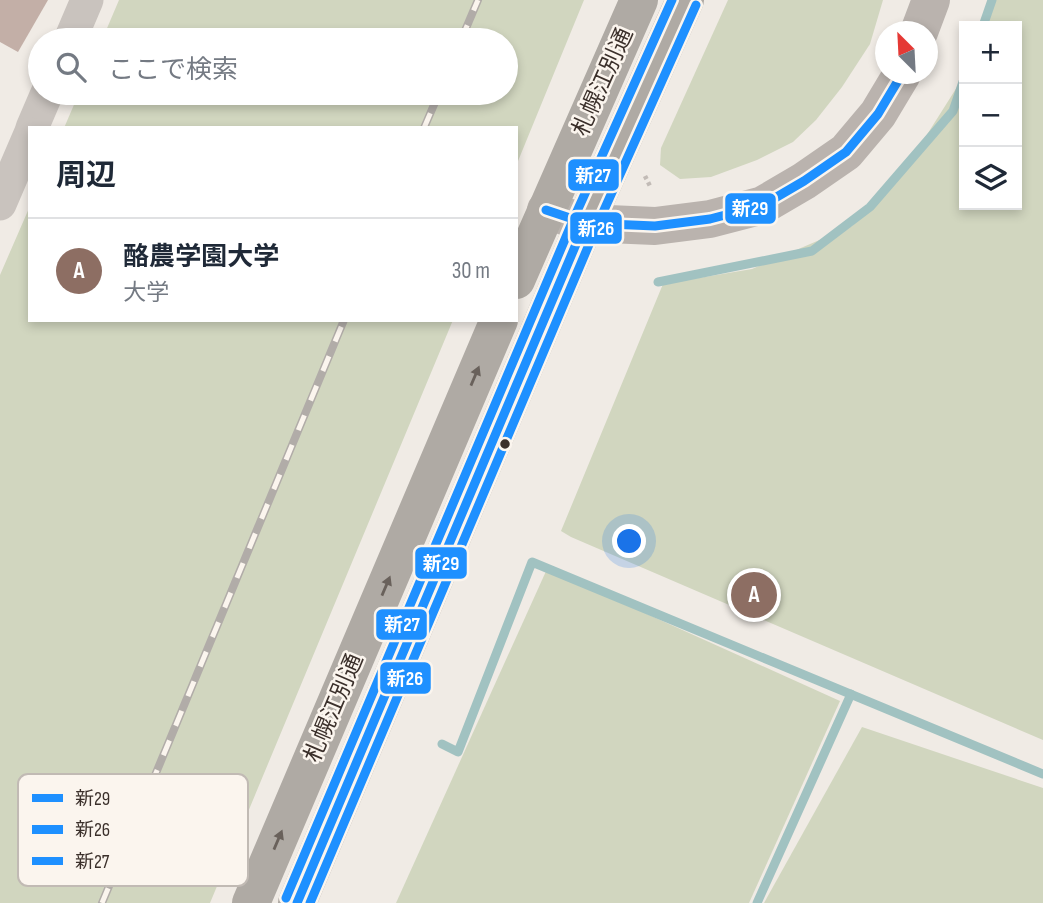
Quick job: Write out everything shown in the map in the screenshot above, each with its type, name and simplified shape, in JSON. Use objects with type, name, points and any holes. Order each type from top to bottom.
[{"type":"highway","name":"札幌江別通","points":[[518,275],[639,0]]},
{"type":"highway","name":"札幌江別通","points":[[297,903],[585,223],[685,0]]},
{"type":"highway","name":"札幌江別通","points":[[251,903],[498,322]]},
{"type":"street","points":[[74,28],[87,0]]},
{"type":"street","points":[[923,21],[931,0]]},
{"type":"street","points":[[546,210],[585,223],[655,226],[710,219],[764,205],[846,152],[878,114],[896,84]]},
{"type":"street","points":[[33,126],[42,105]]},
{"type":"street","points":[[4,183],[28,138]]},
{"type":"green space","points":[[119,0],[584,0],[518,161],[518,126],[65,126],[74,105],[518,105],[518,28],[107,28]]},
{"type":"green space","points":[[728,0],[883,0],[870,44],[842,87],[816,120],[793,142],[757,160],[711,177],[680,179],[660,165],[661,148]]},
{"type":"green space","points":[[993,0],[1043,0],[1043,740],[561,531],[663,284],[752,269],[852,226],[904,171],[959,84],[959,210],[1022,210],[1022,21],[987,21]]},
{"type":"green space","points":[[28,211],[28,322],[452,322],[248,812],[248,774],[18,774],[18,886],[217,886],[210,903],[0,903],[0,275]]},
{"type":"green space","points":[[547,569],[840,701],[749,903],[396,903]]},
{"type":"green space","points":[[862,727],[1043,788],[1043,903],[764,903]]},
{"type":"building","points":[[0,0],[48,0],[32,28],[28,28],[28,35],[18,52],[0,42]]},
{"type":"waterway","points":[[985,21],[992,0]]},
{"type":"waterway","points":[[658,282],[812,251],[870,207],[953,111],[962,84]]},
{"type":"waterway","points":[[442,744],[458,752],[532,562],[1043,774]]},
{"type":"waterway","points":[[757,903],[851,694]]},
{"type":"railway","points":[[466,28],[478,0]]},
{"type":"railway","points":[[425,126],[434,105]]},
{"type":"railway","points":[[156,774],[343,322]]},
{"type":"railway","points":[[102,903],[109,886]]},
{"type":"transit line","name":"新27","points":[[286,898],[574,218],[672,0]]},
{"type":"transit line","name":"新26","points":[[310,903],[596,228],[696,5]]},
{"type":"transit line","name":"新29","points":[[546,210],[585,223],[655,226],[710,219],[763,205],[846,152],[878,114],[896,84]]},
{"type":"transit line","name":"新29","points":[[297,903],[585,223]]},
{"type":"place","name":"酪農学園大学","points":[[754,595]]}]
